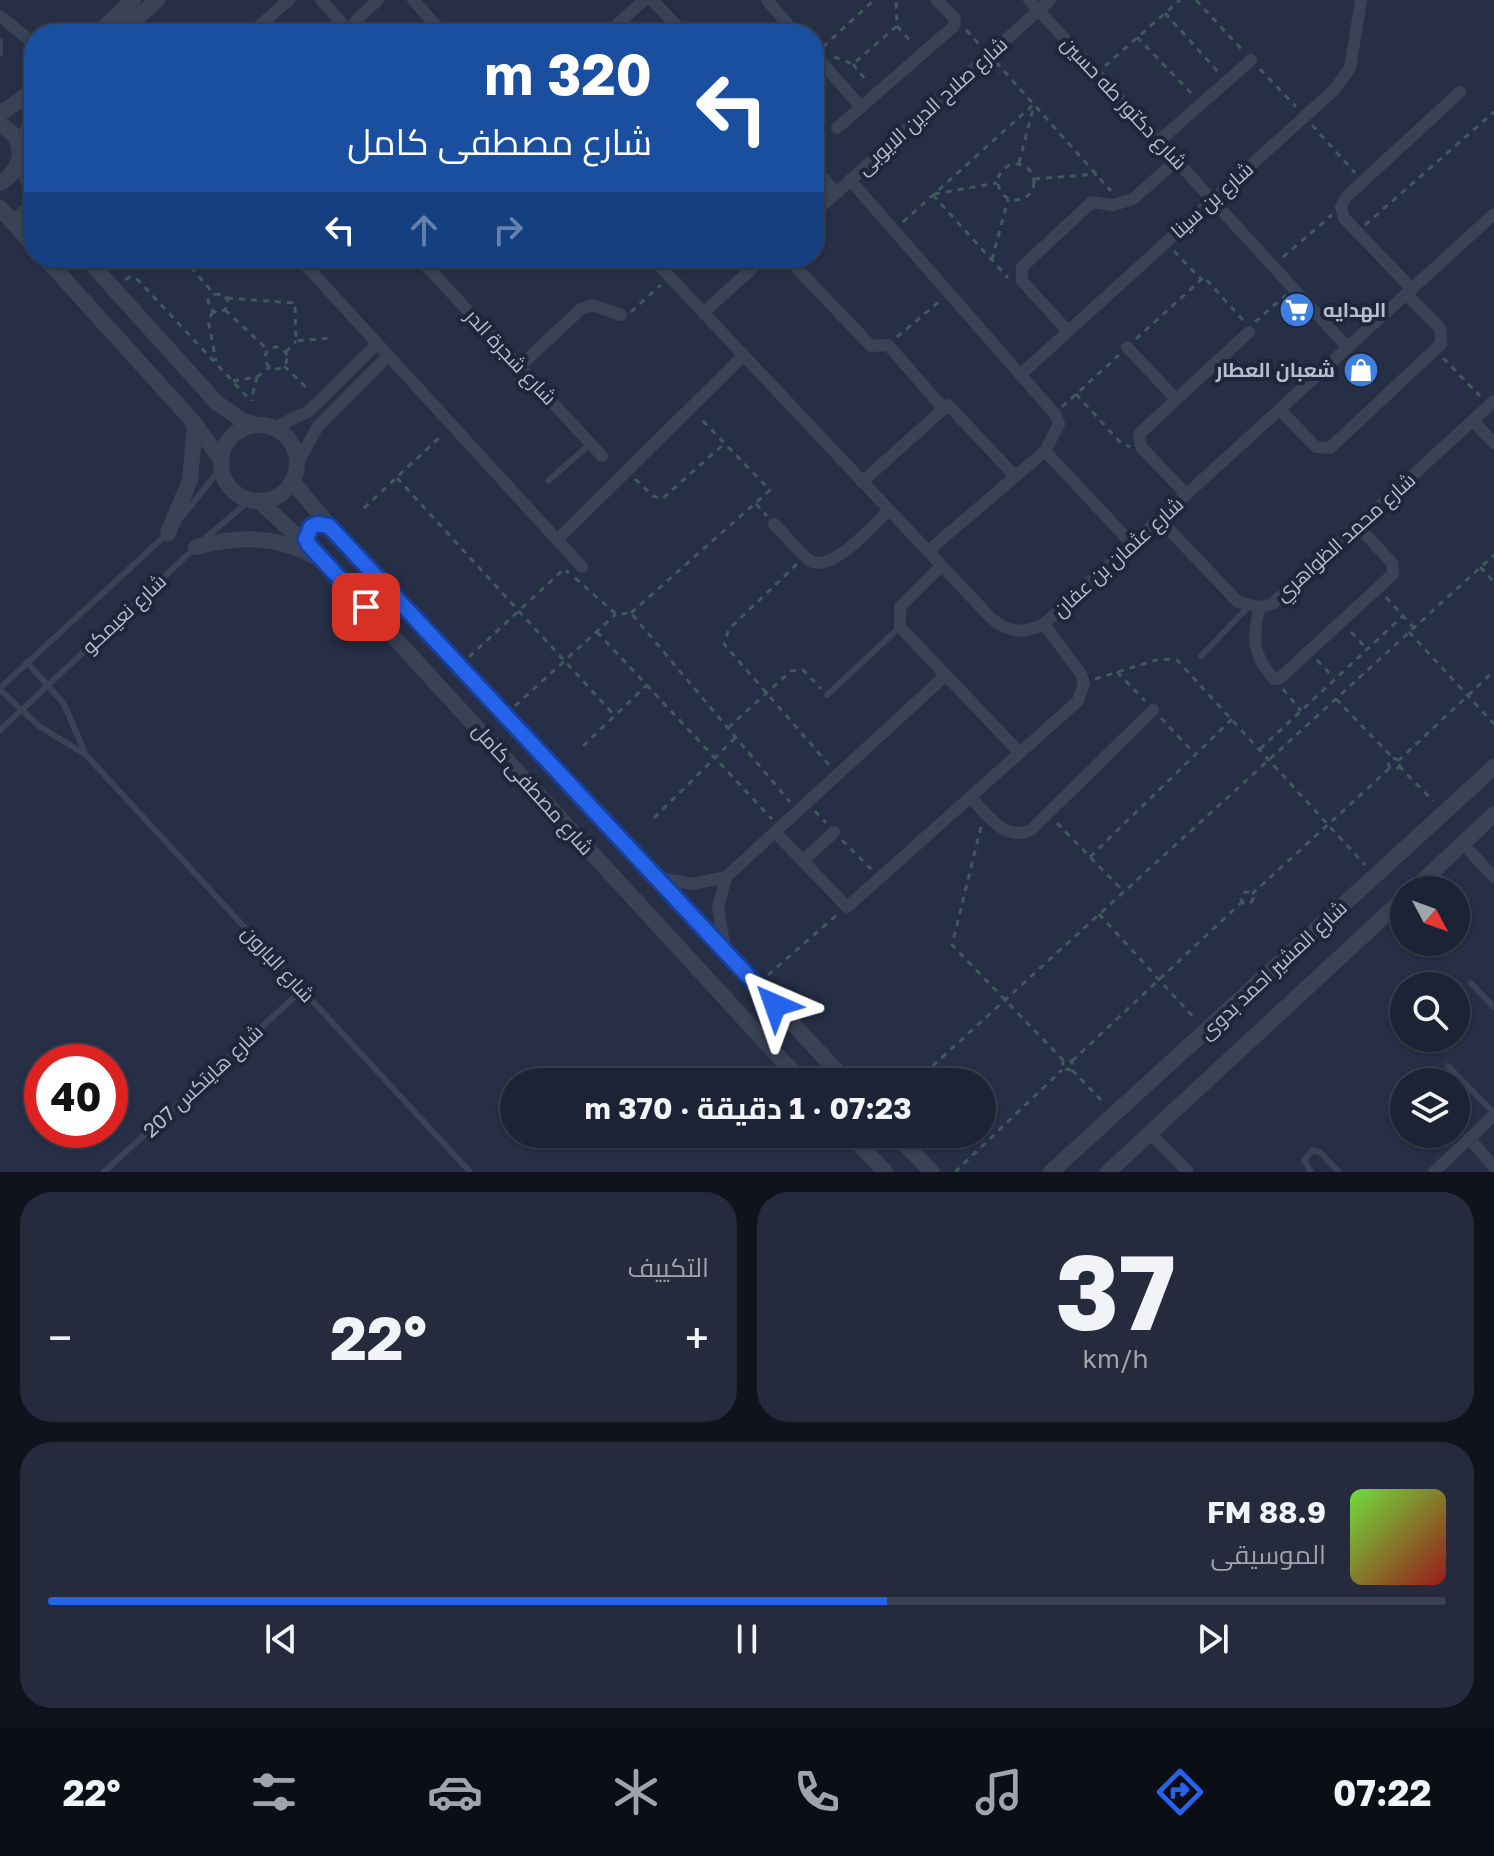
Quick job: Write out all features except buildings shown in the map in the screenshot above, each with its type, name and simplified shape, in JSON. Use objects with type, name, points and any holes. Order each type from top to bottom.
[{"type":"street","points":[[108,24],[133,0]]},
{"type":"street","points":[[130,24],[157,0]]},
{"type":"street","points":[[261,24],[289,0]]},
{"type":"street","points":[[321,0],[341,24]]},
{"type":"street","points":[[357,24],[378,0]]},
{"type":"street","points":[[413,0],[431,24]]},
{"type":"street","points":[[618,24],[644,0]]},
{"type":"street","points":[[652,0],[675,24]]},
{"type":"street","points":[[767,0],[787,24]]},
{"type":"street","points":[[837,128],[949,32],[955,19],[937,0]]},
{"type":"street","name":"شارع دكتور طه حسين","points":[[1029,0],[1348,348]]},
{"type":"street","name":"شارع صلاح الدين الايوبى","points":[[824,204],[1050,0]]},
{"type":"street","name":"شارع بن سينا","points":[[1020,375],[1335,89],[1350,68],[1361,0]]},
{"type":"street","points":[[0,16],[24,36]]},
{"type":"street","points":[[1159,141],[1251,60]]},
{"type":"street","points":[[824,65],[861,107]]},
{"type":"street","points":[[1280,410],[1316,447],[1330,448],[1441,344],[1440,328],[1344,218],[1341,207],[1346,197],[1460,92]]},
{"type":"street","points":[[0,114],[24,97]]},
{"type":"street","points":[[0,125],[15,136],[24,166]]},
{"type":"street","points":[[0,183],[16,170],[24,142]]},
{"type":"street","points":[[1068,331],[1022,281],[1022,267],[1092,202],[1123,203],[1133,199],[1177,160]]},
{"type":"street","points":[[824,179],[837,193]]},
{"type":"street","points":[[850,180],[1055,414],[1059,424],[1055,437],[1045,451],[928,551]]},
{"type":"street","points":[[0,208],[24,235]]},
{"type":"street","points":[[13,223],[24,214]]},
{"type":"street","name":"شارع عثمان بن عفان","points":[[661,268],[941,566],[1002,628],[1016,632],[1044,624],[1494,214]]},
{"type":"street","points":[[54,268],[192,421],[221,464],[234,492],[255,501],[282,493],[318,426],[388,356]]},
{"type":"street","points":[[95,268],[229,412],[256,425],[274,428],[289,439],[294,473]]},
{"type":"street","points":[[308,268],[582,567]]},
{"type":"street","name":"شارع شجرة الدر","points":[[428,268],[602,456]]},
{"type":"street","points":[[703,313],[753,268]]},
{"type":"street","points":[[797,268],[871,346],[888,345],[943,408]]},
{"type":"street","points":[[520,366],[581,309],[592,305],[621,315]]},
{"type":"street","points":[[1186,494],[1141,447],[1139,434],[1249,332]]},
{"type":"street","points":[[274,428],[309,411],[377,344]]},
{"type":"street","points":[[1127,347],[1176,399]]},
{"type":"street","points":[[557,540],[743,356]]},
{"type":"street","points":[[192,421],[205,411],[211,395]]},
{"type":"street","name":"شارع محمد الظواهري","points":[[1159,519],[1229,594],[1254,607],[1272,604],[1491,403]]},
{"type":"street","points":[[862,482],[948,405],[1015,476]]},
{"type":"street","points":[[168,533],[190,480],[192,421]]},
{"type":"street","points":[[1473,421],[1494,443]]},
{"type":"street","points":[[221,464],[229,439],[236,432],[256,425]]},
{"type":"street","points":[[1045,451],[1132,544]]},
{"type":"street","name":"شارع مصطفى كامل","points":[[294,473],[329,526],[834,1068]]},
{"type":"street","name":"شارع مصطفى كامل","points":[[255,501],[309,545],[789,1068]]},
{"type":"street","points":[[774,524],[806,556],[820,564],[834,561],[889,510]]},
{"type":"street","points":[[309,545],[306,539],[311,527],[317,524],[329,526]]},
{"type":"street","points":[[1254,607],[1255,651],[1274,679],[1284,675],[1393,574],[1395,568],[1358,526]]},
{"type":"street","points":[[196,547],[222,540],[275,541],[324,561]]},
{"type":"street","points":[[941,566],[900,607],[900,627],[1020,753]]},
{"type":"street","points":[[777,829],[847,907],[1078,701],[1084,683],[1081,674],[1044,624]]},
{"type":"street","points":[[656,877],[692,884],[726,877],[946,675]]},
{"type":"street","points":[[970,797],[1008,834],[1019,835],[1031,830],[1153,710]]},
{"type":"street","name":"شارع المشير احمد بدوى","points":[[1051,1172],[1494,767]]},
{"type":"street","points":[[1428,876],[1494,814]]},
{"type":"street","points":[[803,861],[834,832]]},
{"type":"street","points":[[1463,844],[1494,877]]},
{"type":"street","points":[[726,877],[718,907],[726,952]]},
{"type":"street","name":"شارع المشير احمد بدوى","points":[[1108,1172],[1390,911]]},
{"type":"street","points":[[1470,1137],[1494,1114]]},
{"type":"street","points":[[1150,1133],[1188,1172]]},
{"type":"street","points":[[1470,1139],[1494,1167]]},
{"type":"street","points":[[863,1148],[885,1172]]},
{"type":"street","points":[[909,1148],[928,1167],[940,1172]]},
{"type":"street","points":[[1434,1172],[1459,1148]]},
{"type":"lane","points":[[0,41],[0,54]]},
{"type":"lane","points":[[548,481],[591,443]]},
{"type":"lane","name":"شارع نعيمكو","points":[[0,689],[168,533],[221,464]]},
{"type":"lane","name":"شارع نعيمكو","points":[[0,730],[196,547],[255,501]]},
{"type":"lane","points":[[1201,656],[1254,607]]},
{"type":"lane","points":[[827,695],[900,627]]},
{"type":"lane","name":"شارع البارون","points":[[27,662],[73,720],[86,755]]},
{"type":"lane","name":"شارع البارون","points":[[0,689],[20,711],[86,755],[470,1172]]},
{"type":"lane","points":[[1471,983],[1494,1007]]},
{"type":"lane","name":"شارع هايتكس 207","points":[[104,1172],[302,990]]},
{"type":"lane","points":[[1448,1066],[1494,1114]]},
{"type":"lane","points":[[1311,1172],[1304,1160],[1310,1152],[1317,1150],[1339,1172]]},
{"type":"path","points":[[824,46],[874,0]]},
{"type":"path","points":[[896,0],[897,26],[922,55]]},
{"type":"path","points":[[1097,73],[1180,0]]},
{"type":"path","points":[[1196,0],[1363,181]]},
{"type":"path","points":[[1165,13],[1227,81]]},
{"type":"path","points":[[955,19],[1123,203]]},
{"type":"path","points":[[853,64],[897,26]]},
{"type":"path","points":[[1137,37],[1201,104]]},
{"type":"path","points":[[824,53],[853,64],[877,93]]},
{"type":"path","points":[[1019,163],[1034,104]]},
{"type":"path","points":[[893,230],[1034,104]]},
{"type":"path","points":[[1358,232],[1494,112]]},
{"type":"path","points":[[997,183],[1003,168],[1019,163],[1029,168],[1034,179],[1027,196],[1008,199]]},
{"type":"path","points":[[1034,179],[1097,174]]},
{"type":"path","points":[[933,195],[997,183]]},
{"type":"path","points":[[992,260],[1008,199],[997,183]]},
{"type":"path","points":[[933,195],[1009,278],[1022,281]]},
{"type":"path","points":[[1273,266],[1341,207]]},
{"type":"path","points":[[1166,242],[1201,279]]},
{"type":"path","points":[[192,268],[214,294]]},
{"type":"path","points":[[115,289],[130,277],[138,280],[251,401],[257,377]]},
{"type":"path","points":[[621,315],[635,310],[669,277]]},
{"type":"path","points":[[1055,414],[1204,277],[1249,327],[1294,288]]},
{"type":"path","points":[[213,312],[208,300],[214,294],[221,293],[227,298],[295,303],[296,341]]},
{"type":"path","points":[[888,345],[949,293]]},
{"type":"path","points":[[225,310],[227,298]]},
{"type":"path","points":[[217,365],[208,320],[213,312],[225,310]]},
{"type":"path","points":[[225,310],[268,350]]},
{"type":"path","points":[[284,366],[286,352],[296,341],[329,338]]},
{"type":"path","points":[[268,350],[277,347],[286,352]]},
{"type":"path","points":[[1435,349],[1491,403]]},
{"type":"path","points":[[268,350],[265,359],[270,367]]},
{"type":"path","points":[[232,381],[257,377],[270,367],[284,366],[309,390]]},
{"type":"path","points":[[1076,394],[1119,441],[1133,448],[1141,447]]},
{"type":"path","points":[[507,714],[616,614],[631,613],[768,494],[767,486],[690,408]]},
{"type":"path","points":[[364,508],[440,437]]},
{"type":"path","points":[[627,471],[653,496],[662,499],[725,443]]},
{"type":"path","points":[[397,478],[615,716]]},
{"type":"path","points":[[930,1068],[1494,555]]},
{"type":"path","points":[[806,556],[724,637],[724,644],[838,774]]},
{"type":"path","points":[[1480,567],[1494,582]]},
{"type":"path","points":[[461,665],[564,569],[616,614]]},
{"type":"path","points":[[1378,588],[1414,628]]},
{"type":"path","points":[[631,613],[797,811]]},
{"type":"path","points":[[1260,749],[1403,616]]},
{"type":"path","points":[[1341,622],[1367,649]]},
{"type":"path","points":[[597,632],[777,829]]},
{"type":"path","points":[[1409,632],[1494,724]]},
{"type":"path","points":[[1309,652],[1335,679]]},
{"type":"path","points":[[1084,683],[1167,657],[1177,660],[1376,876]]},
{"type":"path","points":[[728,728],[798,669],[803,670],[827,695]]},
{"type":"path","points":[[1242,902],[1251,903],[1252,894],[1494,671]]},
{"type":"path","points":[[1274,679],[1301,711]]},
{"type":"path","points":[[583,746],[647,685]]},
{"type":"path","points":[[1336,699],[1444,812]]},
{"type":"path","points":[[1090,857],[1232,719]]},
{"type":"path","points":[[654,818],[736,737]]},
{"type":"path","points":[[1390,768],[1389,761],[1397,761]]},
{"type":"path","points":[[985,811],[952,945],[1063,1060],[1072,1061]]},
{"type":"path","points":[[1048,813],[1124,892]]},
{"type":"path","points":[[1072,1070],[1072,1061],[1242,902],[1242,893],[1252,894]]},
{"type":"path","points":[[757,985],[847,907]]},
{"type":"path","points":[[1099,914],[1207,1031]]},
{"type":"path","points":[[955,1172],[1063,1069],[1063,1060]]},
{"type":"path","points":[[1063,1069],[1072,1070],[1115,1114]]},
{"type":"place","name":"الهدايه","points":[[1297,310]]},
{"type":"place","name":"شعبان العطار","points":[[1361,370]]},
{"type":"route","points":[[366,607],[309,545],[306,539],[311,527],[317,524],[329,526],[775,1005]]}]
